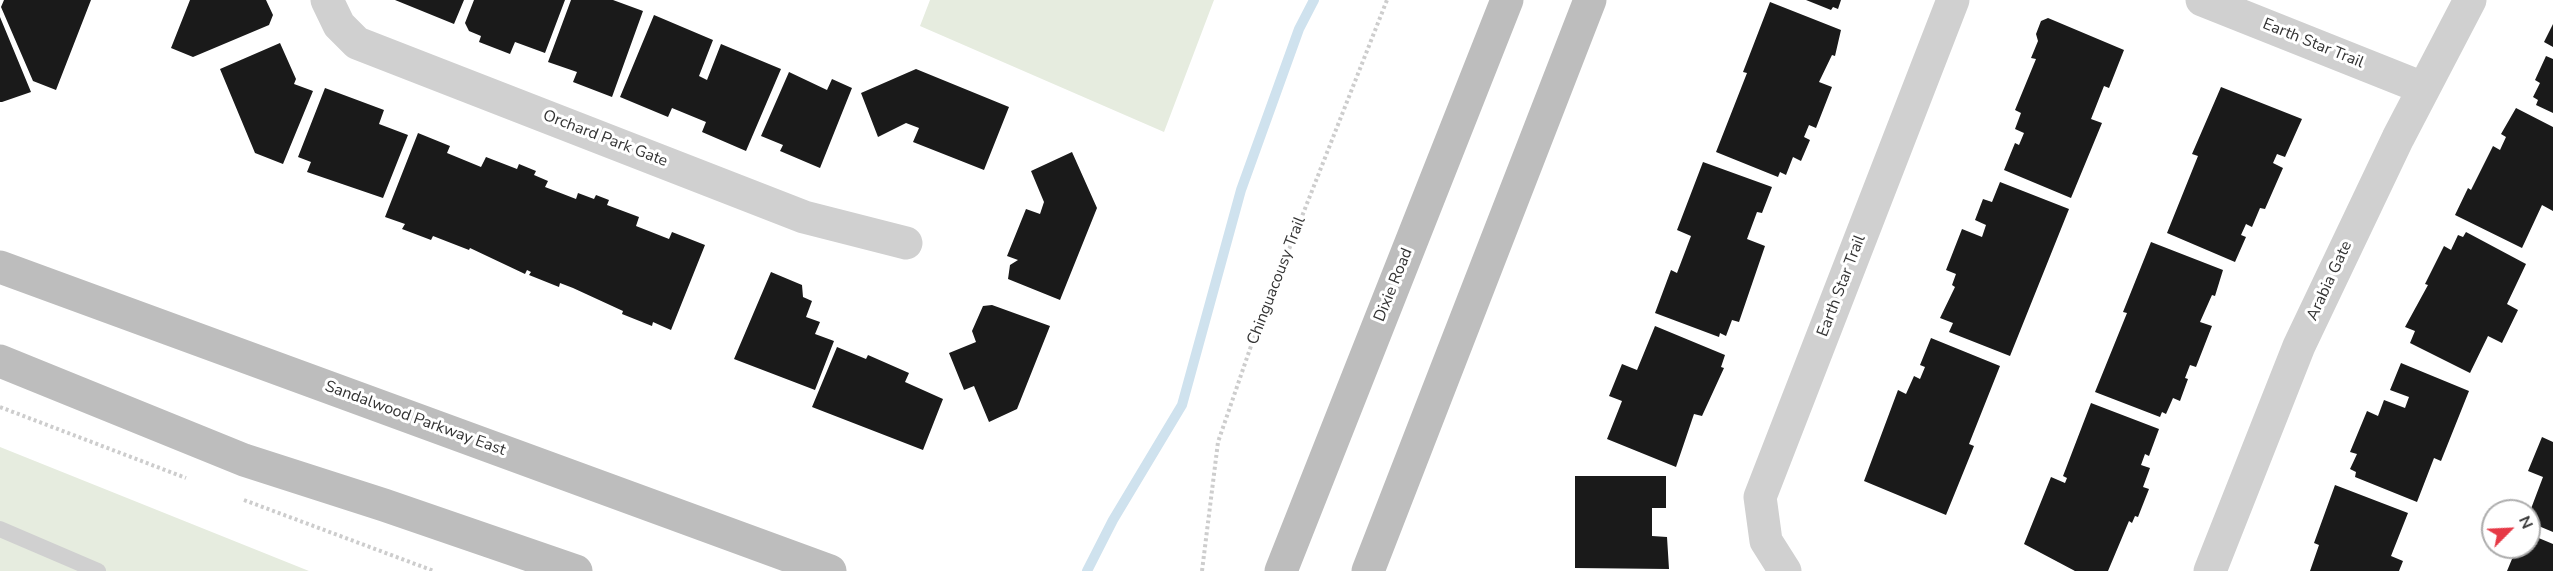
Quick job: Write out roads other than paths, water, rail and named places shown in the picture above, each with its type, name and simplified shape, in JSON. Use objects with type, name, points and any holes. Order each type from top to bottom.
[{"type":"main road","name":"Dixie Road","points":[[1281,571],[1507,0]]},
{"type":"main road","points":[[1368,571],[1590,0]]},
{"type":"main road","name":"Sandalwood Parkway East","points":[[0,267],[830,571]]},
{"type":"main road","points":[[0,361],[244,460],[576,571]]},
{"type":"street","name":"Orchard Park Gate","points":[[327,0],[339,25],[357,43],[804,217],[906,243]]},
{"type":"street","name":"Earth Star Trail","points":[[1785,571],[1766,541],[1760,497],[1953,0]]},
{"type":"street","name":"Earth Star Trail","points":[[2202,0],[2423,88]]},
{"type":"street","name":"Arabia Gate","points":[[2210,571],[2299,346],[2423,88],[2470,0]]},
{"type":"lane","points":[[0,529],[98,571]]},
{"type":"waterway","points":[[1087,571],[1113,520],[1182,405],[1241,190],[1299,29],[1314,0]]}]
